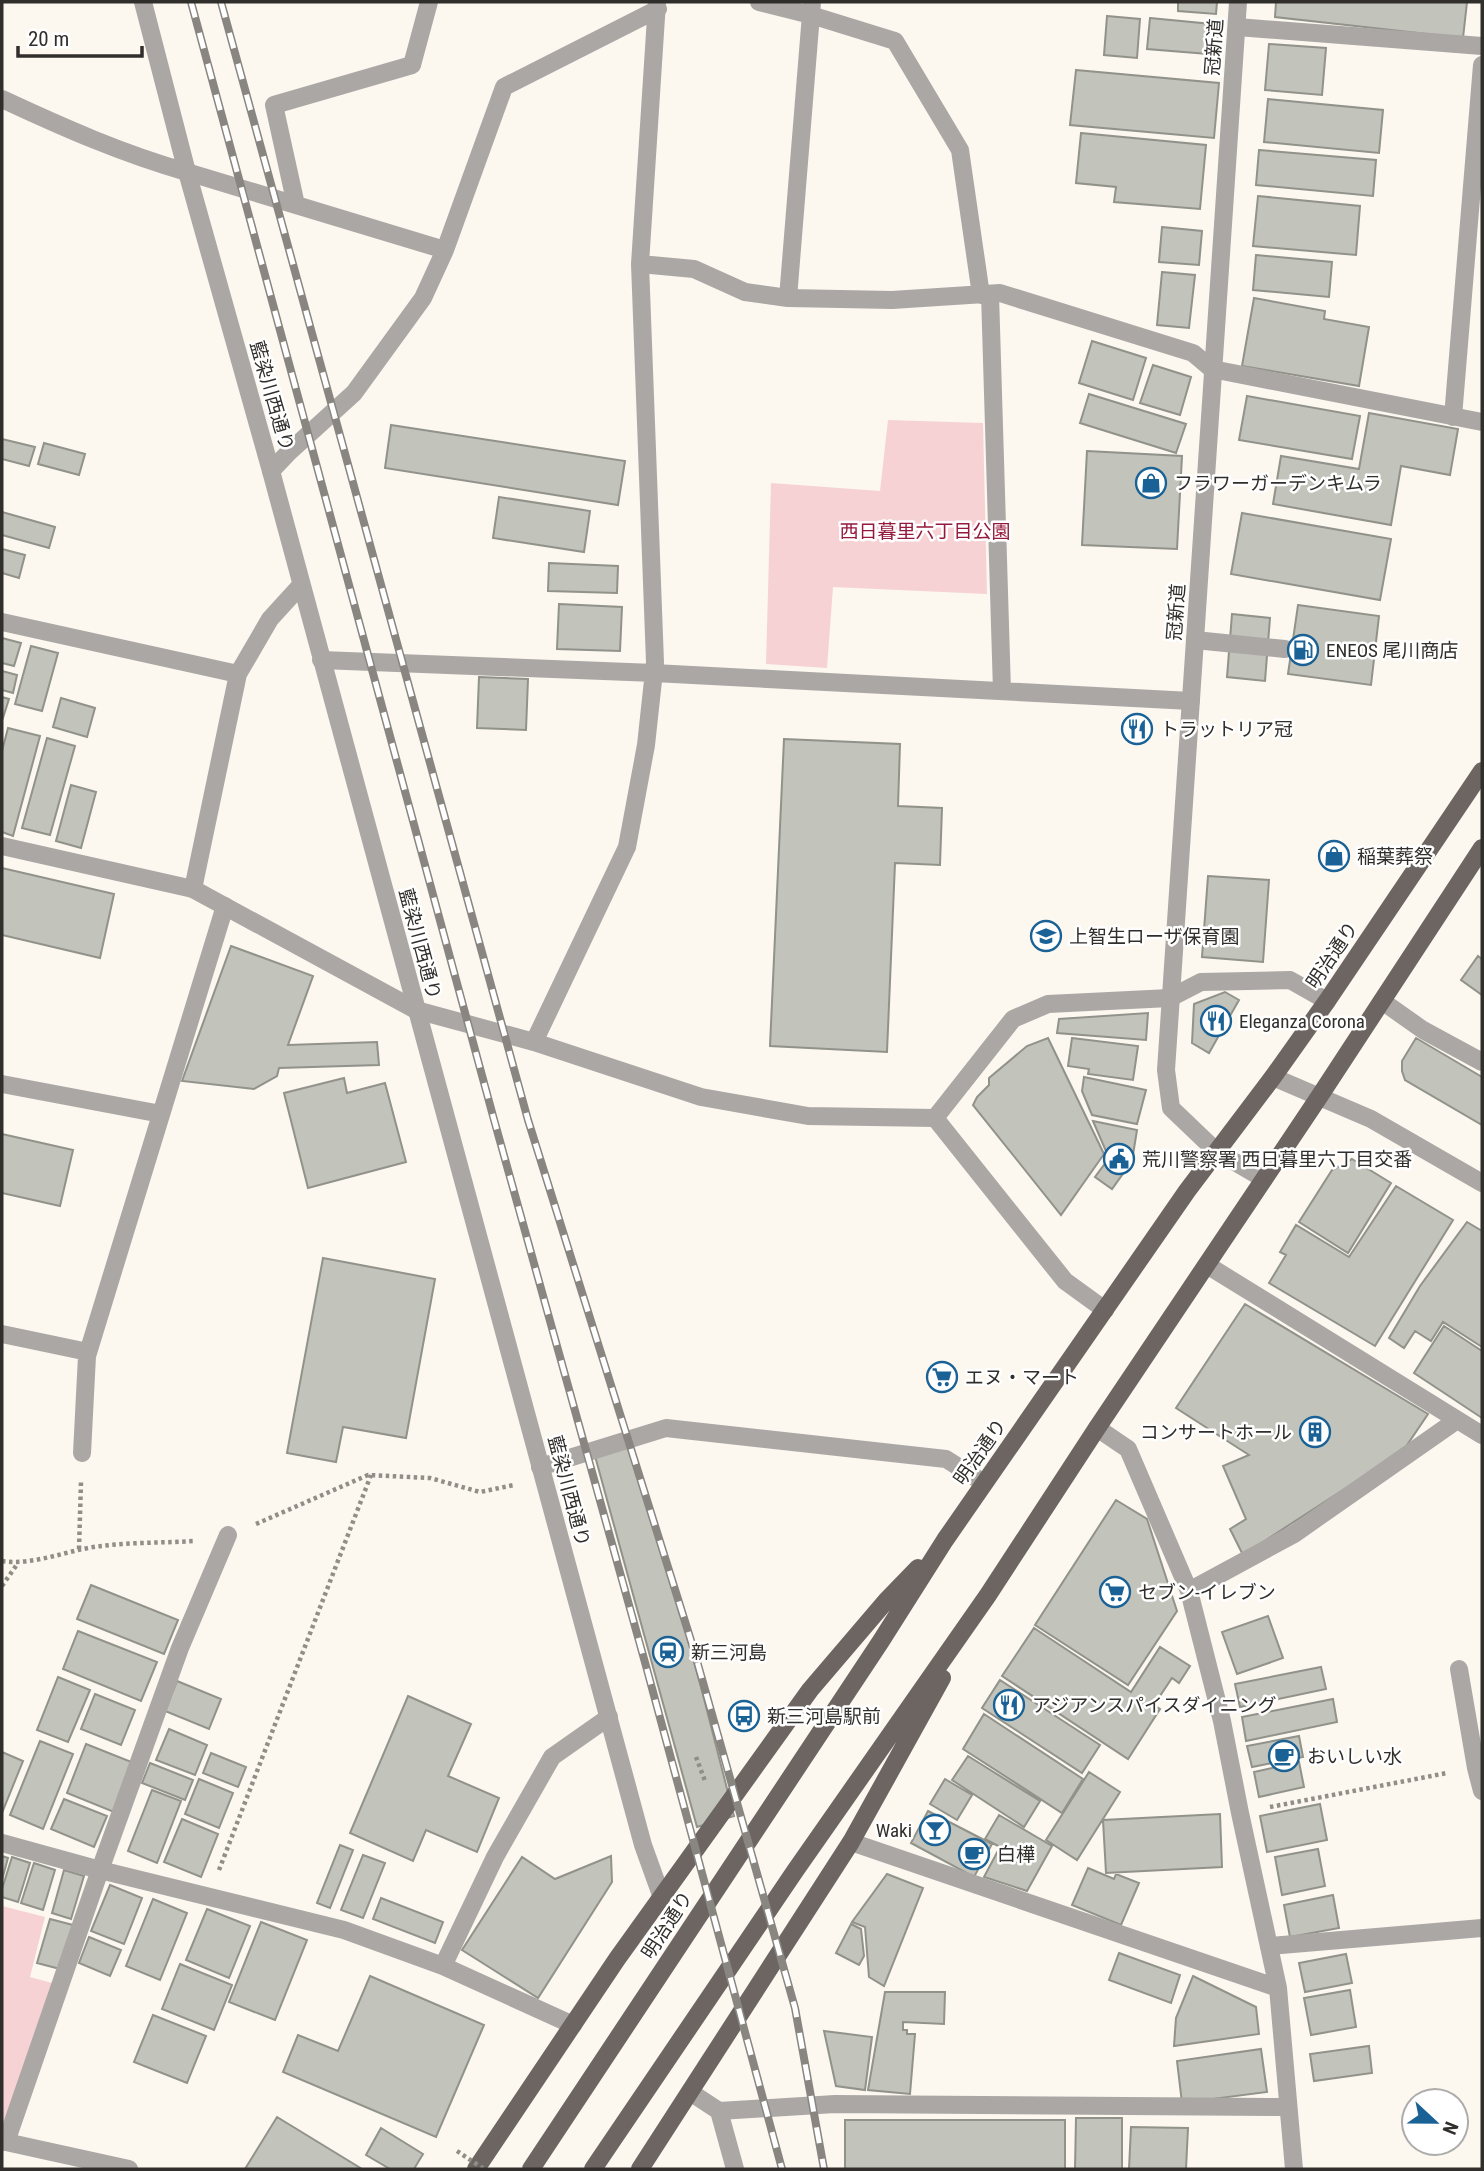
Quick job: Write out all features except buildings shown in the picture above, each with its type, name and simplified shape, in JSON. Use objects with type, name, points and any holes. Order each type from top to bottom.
[{"type":"main road","name":"明治通り","points":[[531,2169],[945,1540],[1216,1151],[1273,1077],[1482,771]]},
{"type":"main road","points":[[593,2169],[794,1871],[988,1595],[1482,848]]},
{"type":"main road","points":[[476,2169],[661,1895],[810,1690],[886,1601],[945,1540]]},
{"type":"main road","points":[[640,2169],[851,1842],[988,1595]]},
{"type":"street","name":"藍染川西通り","points":[[143,2],[643,1845],[661,1895]]},
{"type":"street","points":[[296,205],[274,106],[412,65],[429,2]]},
{"type":"street","points":[[758,2],[812,8],[895,41],[960,150],[985,294],[1002,691]]},
{"type":"street","name":"冠新道","points":[[1238,2],[1166,1070],[1171,1108],[1216,1151],[1264,1179]]},
{"type":"street","points":[[271,471],[354,393],[424,298],[445,250],[503,87],[658,5]]},
{"type":"street","points":[[534,1042],[627,847],[646,745],[655,662],[640,264],[658,5]]},
{"type":"street","points":[[788,298],[812,8]]},
{"type":"street","points":[[1237,27],[1482,46]]},
{"type":"street","points":[[1453,417],[1482,65]]},
{"type":"street","points":[[2,99],[142,159],[445,250]]},
{"type":"street","points":[[640,264],[694,269],[745,292],[788,298],[892,300],[1000,293],[1192,354],[1212,369],[1482,422]]},
{"type":"street","points":[[193,889],[238,674],[270,619],[301,585]]},
{"type":"street","points":[[2,622],[238,674]]},
{"type":"street","points":[[1195,640],[1284,649]]},
{"type":"street","points":[[321,660],[654,673],[1191,701]]},
{"type":"street","points":[[2,846],[193,889],[416,1010],[534,1042],[701,1097],[808,1116],[935,1118]]},
{"type":"street","points":[[82,1453],[88,1352],[225,906]]},
{"type":"street","points":[[935,1118],[1013,1019],[1048,1004],[1170,998],[1201,982],[1290,980],[1326,1001]]},
{"type":"street","points":[[1382,1001],[1423,1030],[1482,1062]]},
{"type":"street","points":[[1273,1077],[1371,1119],[1482,1183]]},
{"type":"street","points":[[2,1084],[161,1114]]},
{"type":"street","points":[[935,1118],[1065,1281],[1105,1310]]},
{"type":"street","points":[[1207,1265],[1482,1435]]},
{"type":"street","points":[[2,1334],[88,1352]]},
{"type":"street","points":[[1189,1591],[1294,1534],[1458,1420]]},
{"type":"street","points":[[540,1467],[666,1428],[946,1460],[984,1483]]},
{"type":"street","points":[[1097,1428],[1128,1449],[1189,1591],[1222,1721],[1278,1988],[1294,2169]]},
{"type":"street","points":[[129,2169],[4,2141],[180,1648],[228,1535]]},
{"type":"street","points":[[1459,1669],[1482,1791]]},
{"type":"street","points":[[443,1966],[495,1857],[552,1757],[609,1717]]},
{"type":"street","points":[[851,1842],[1278,1988]]},
{"type":"street","points":[[2,1843],[344,1930],[443,1966],[573,2025]]},
{"type":"street","points":[[1269,1945],[1482,1928]]},
{"type":"street","points":[[690,2092],[719,2111],[835,2104],[1288,2107]]},
{"type":"street","points":[[719,2111],[735,2169]]},
{"type":"path","points":[[79,1549],[82,1453]]},
{"type":"path","points":[[2,1561],[18,1563],[104,1545],[215,1540],[368,1475],[430,1478],[480,1492],[513,1486],[540,1467]]},
{"type":"path","points":[[208,1897],[371,1475]]},
{"type":"path","points":[[2,1586],[18,1563]]},
{"type":"path","points":[[696,1757],[705,1781]]},
{"type":"path","points":[[1240,1813],[1476,1768]]},
{"type":"path","points":[[457,2151],[484,2169]]},
{"type":"green space","name":"西日暮里六丁目公園","points":[[888,420],[983,423],[987,594],[833,587],[827,668],[766,664],[771,483],[880,491]]},
{"type":"green space","points":[[2,1906],[45,1917],[30,1977],[52,1983],[2,2128]]},
{"type":"railway","points":[[191,2],[782,2169]]},
{"type":"railway","points":[[221,2],[528,1120],[693,1647],[795,2008],[824,2169]]},
{"type":"place","name":"フラワーガーデンキムラ","points":[[1151,483]]},
{"type":"place","name":"ENEOS 尾川商店","points":[[1303,650]]},
{"type":"place","name":"トラットリア冠","points":[[1137,729]]},
{"type":"place","name":"稲葉葬祭","points":[[1334,856]]},
{"type":"place","name":"上智生ローザ保育園","points":[[1046,936]]},
{"type":"place","name":"Eleganza Corona","points":[[1216,1021]]},
{"type":"place","name":"荒川警察署 西日暮里六丁目交番","points":[[1119,1159]]},
{"type":"place","name":"エヌ・マート","points":[[942,1377]]},
{"type":"place","name":"コンサートホール","points":[[1315,1432]]},
{"type":"place","name":"セブン-イレブン","points":[[1115,1592]]},
{"type":"place","name":"新三河島","points":[[668,1652]]},
{"type":"place","name":"アジアンスパイスダイニング","points":[[1009,1705]]},
{"type":"place","name":"新三河島駅前","points":[[744,1716]]},
{"type":"place","name":"おいしい水","points":[[1284,1756]]},
{"type":"place","name":"Waki","points":[[935,1830]]},
{"type":"place","name":"白樺","points":[[974,1854]]}]
